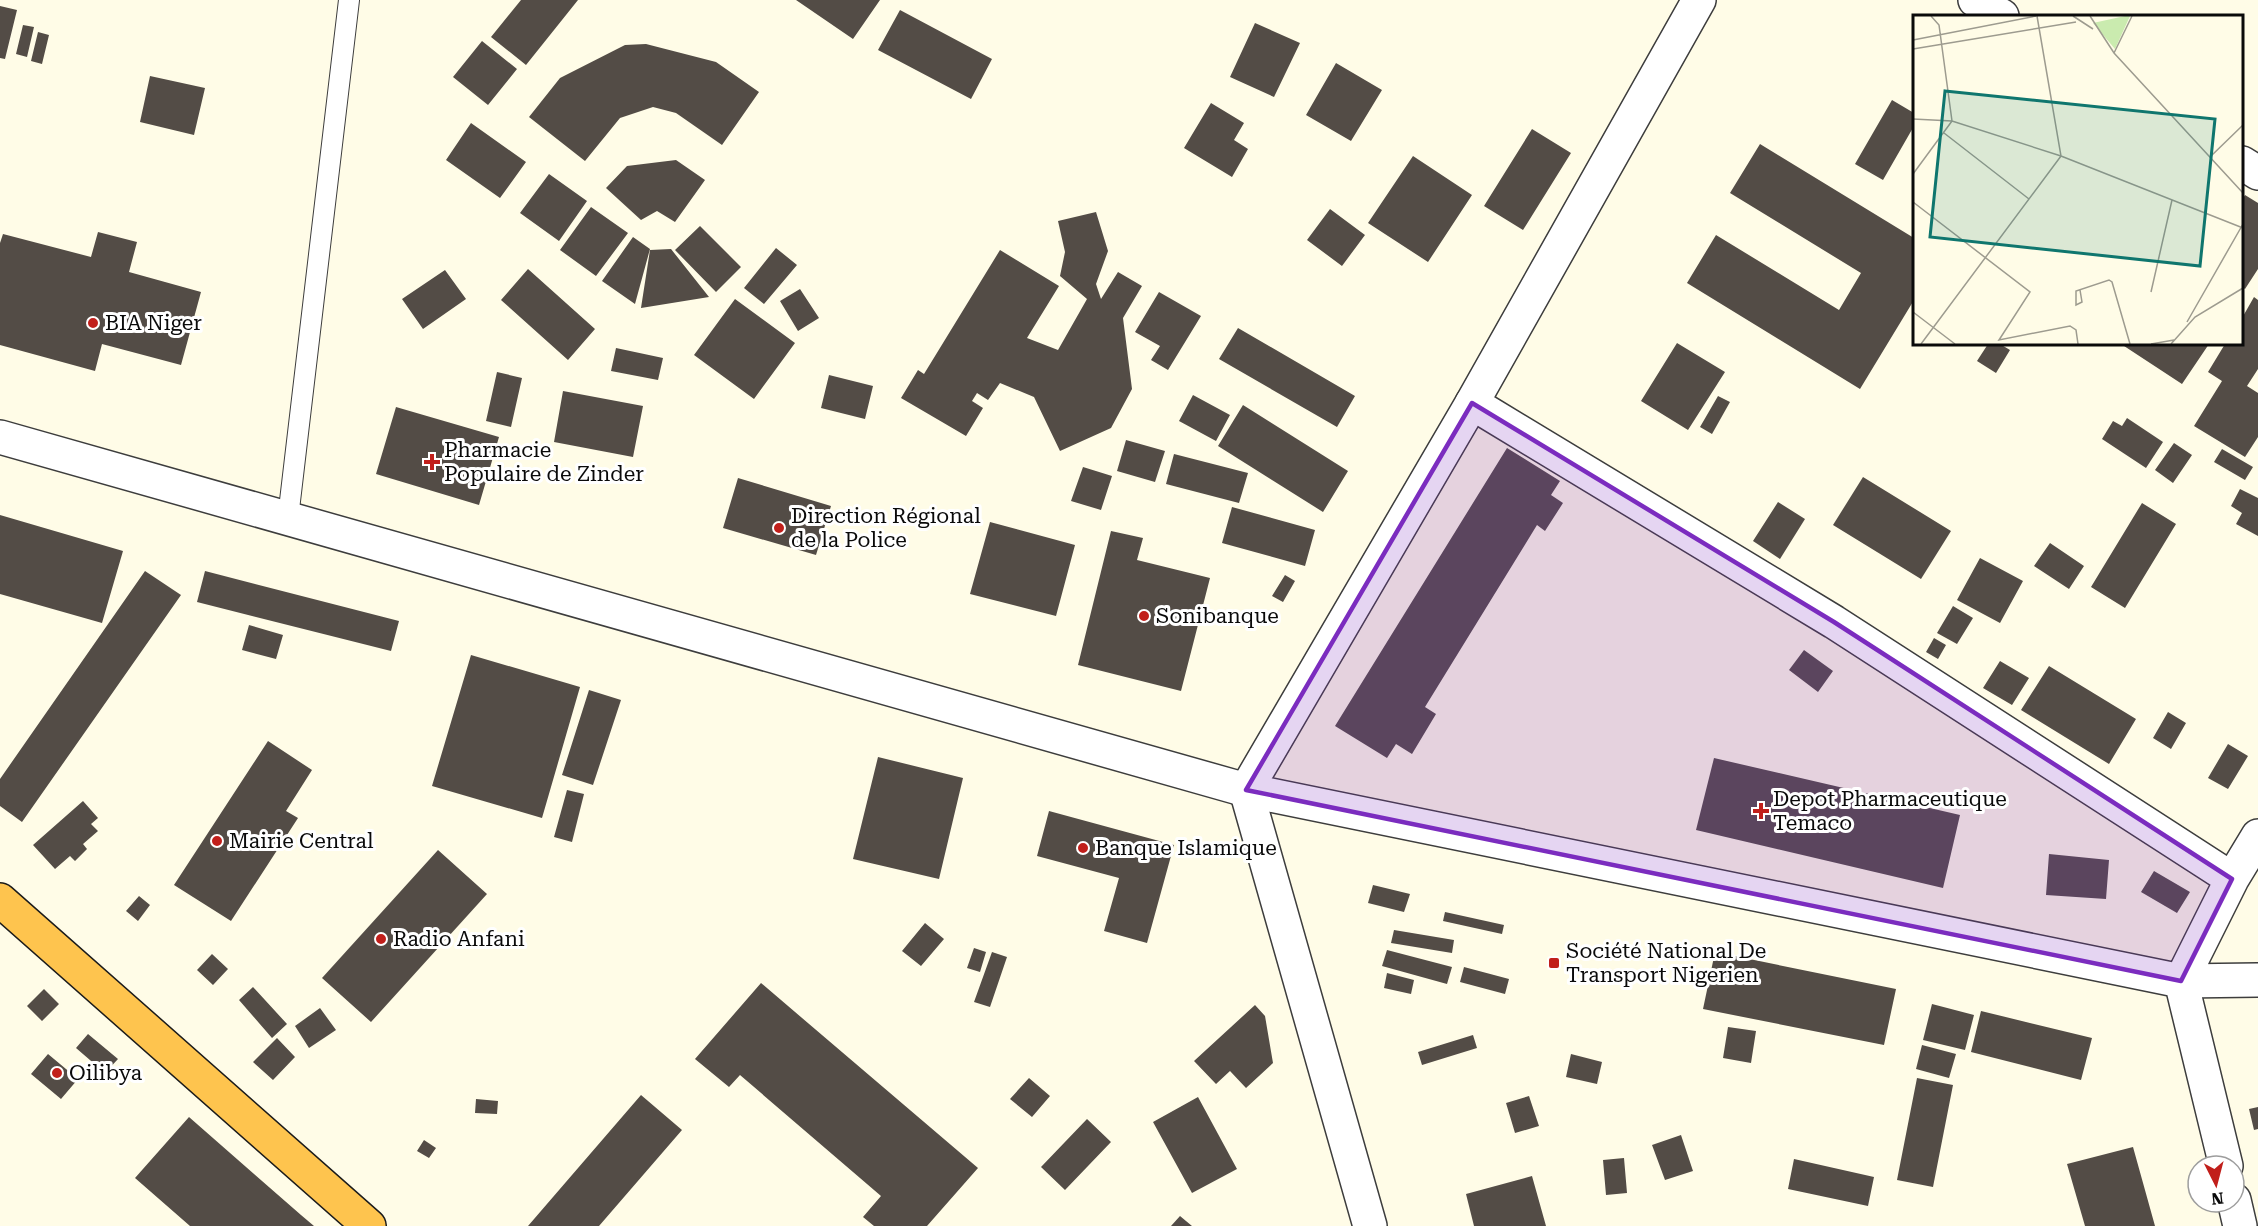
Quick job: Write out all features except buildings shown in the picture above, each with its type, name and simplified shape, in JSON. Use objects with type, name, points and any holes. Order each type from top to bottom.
[{"type":"highway","points":[[4,913],[369,1226]]},
{"type":"street","points":[[1370,1226],[1246,790],[1472,403],[1699,0]]},
{"type":"street","points":[[1975,0],[2000,15]]},
{"type":"street","points":[[2243,164],[2258,173]]},
{"type":"street","points":[[1472,403],[1834,622],[2232,879]]},
{"type":"street","points":[[0,437],[1246,790],[2181,981],[2258,980]]},
{"type":"street","points":[[2223,1154],[2181,981],[2232,879],[2258,837]]},
{"type":"lane","points":[[288,518],[349,0]]},
{"type":"highlighted area","points":[[1472,403],[1834,622],[2232,879],[2181,981],[1246,790]]},
{"type":"place","name":"BIA Niger","points":[[93,323]]},
{"type":"place","name":"Pharmacie Populaire de Zinder","points":[[432,462]]},
{"type":"place","name":"Direction Régional de la Police","points":[[779,528]]},
{"type":"place","name":"Sonibanque","points":[[1144,616]]},
{"type":"place","name":"Depot Pharmaceutique Temaco","points":[[1761,811]]},
{"type":"place","name":"Mairie Central","points":[[217,841]]},
{"type":"place","name":"Banque Islamique","points":[[1083,848]]},
{"type":"place","name":"Radio Anfani","points":[[381,939]]},
{"type":"place","name":"Société National De Transport Nigerien","points":[[1554,963]]},
{"type":"place","name":"Oilibya","points":[[57,1073]]}]
